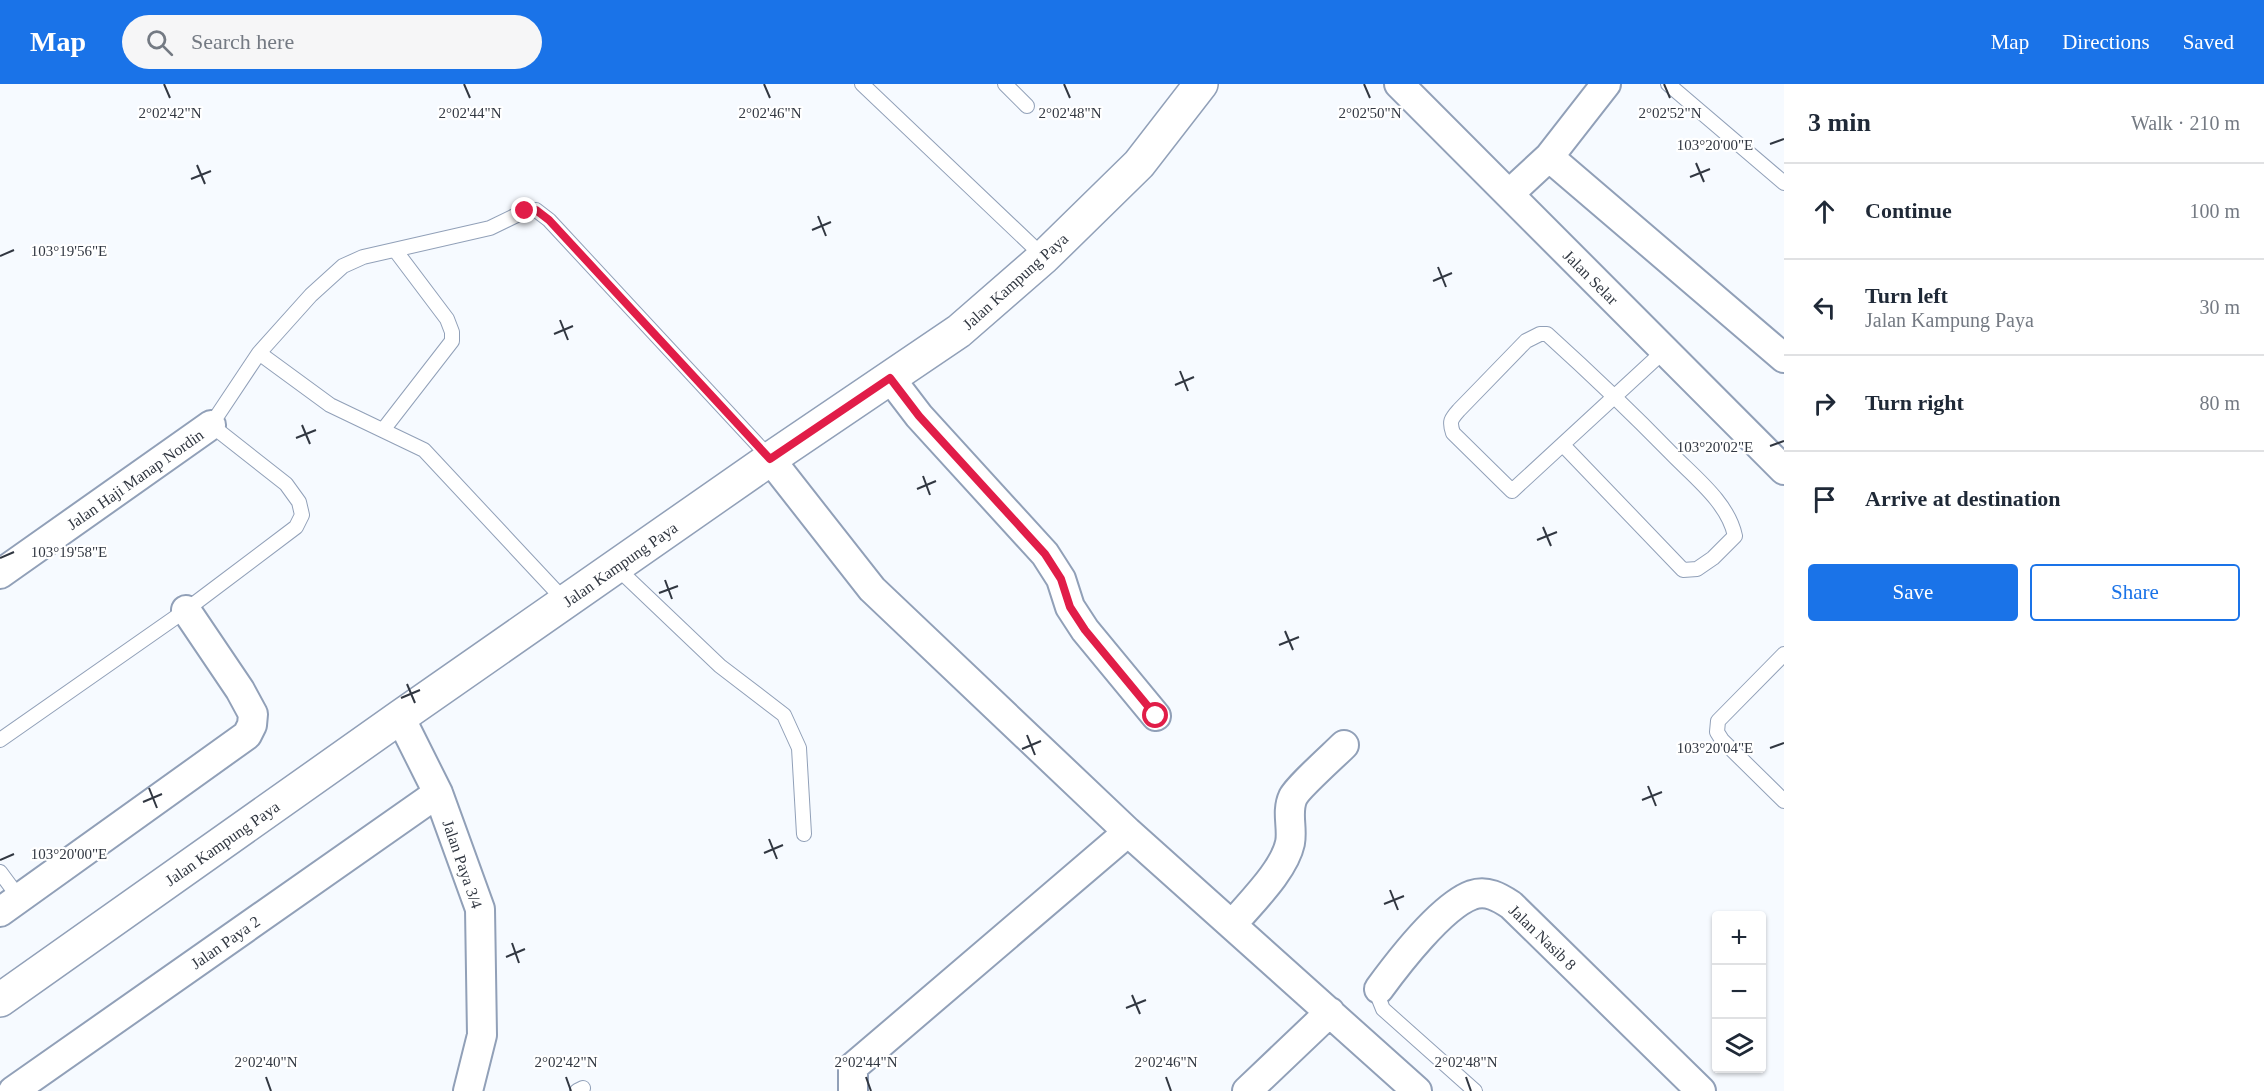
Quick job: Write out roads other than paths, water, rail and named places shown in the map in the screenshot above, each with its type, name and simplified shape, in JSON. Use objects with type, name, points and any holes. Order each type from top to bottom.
[{"type":"street","name":"Jalan Kampung Paya","points":[[0,1000],[400,717],[958,331],[1044,257],[1139,165],[1201,84]]},
{"type":"street","points":[[1509,194],[1549,157],[1606,84]]},
{"type":"street","name":"Jalan Selar","points":[[1409,88],[1509,194],[1784,470]]},
{"type":"street","points":[[1549,157],[1784,358]]},
{"type":"street","points":[[890,378],[919,416],[1045,554],[1061,579],[1070,607],[1085,630],[1156,716]]},
{"type":"street","name":"Jalan Haji Manap Nordin","points":[[0,574],[211,425]]},
{"type":"street","points":[[770,459],[872,589],[1128,832],[1417,1091]]},
{"type":"street","points":[[10,905],[248,735],[253,714],[240,690],[186,610]]},
{"type":"street","name":"Jalan Paya 3/4","points":[[400,717],[438,793],[480,909],[482,1035],[468,1091]]},
{"type":"street","points":[[1232,925],[1285,857],[1290,842],[1289,812],[1293,796],[1344,745]]},
{"type":"street","name":"Jalan Paya 2","points":[[13,1091],[438,793]]},
{"type":"street","points":[[853,1091],[853,1067],[1128,832]]},
{"type":"street","name":"Jalan Nasib 8","points":[[1379,989],[1398,964],[1448,910],[1472,895],[1493,894],[1511,905],[1701,1091]]},
{"type":"street","points":[[1247,1091],[1330,1012]]},
{"type":"lane","points":[[862,84],[1044,257]]},
{"type":"lane","points":[[1005,84],[1028,106]]},
{"type":"lane","points":[[1668,84],[1784,183]]},
{"type":"lane","points":[[0,740],[186,610],[296,527],[302,515],[299,502],[286,484],[211,425],[259,353],[310,295],[342,266],[363,257],[490,228],[525,211],[536,210],[549,220],[770,459]]},
{"type":"lane","points":[[383,430],[452,341],[452,332],[447,319],[395,250]]},
{"type":"lane","points":[[1563,445],[1683,570],[1697,569],[1713,558],[1735,536],[1733,526],[1715,498],[1616,396],[1547,334],[1540,334],[1526,341],[1450,420],[1453,433],[1512,491],[1563,445],[1616,396],[1665,350]]},
{"type":"lane","points":[[259,353],[330,405],[424,450],[566,602]]},
{"type":"lane","points":[[616,567],[720,666],[784,716],[799,748],[804,834]]},
{"type":"lane","points":[[1784,654],[1718,721],[1717,732],[1722,740],[1784,801]]},
{"type":"lane","points":[[0,872],[10,905]]},
{"type":"lane","points":[[1379,989],[1379,999],[1383,1009],[1475,1091]]}]
